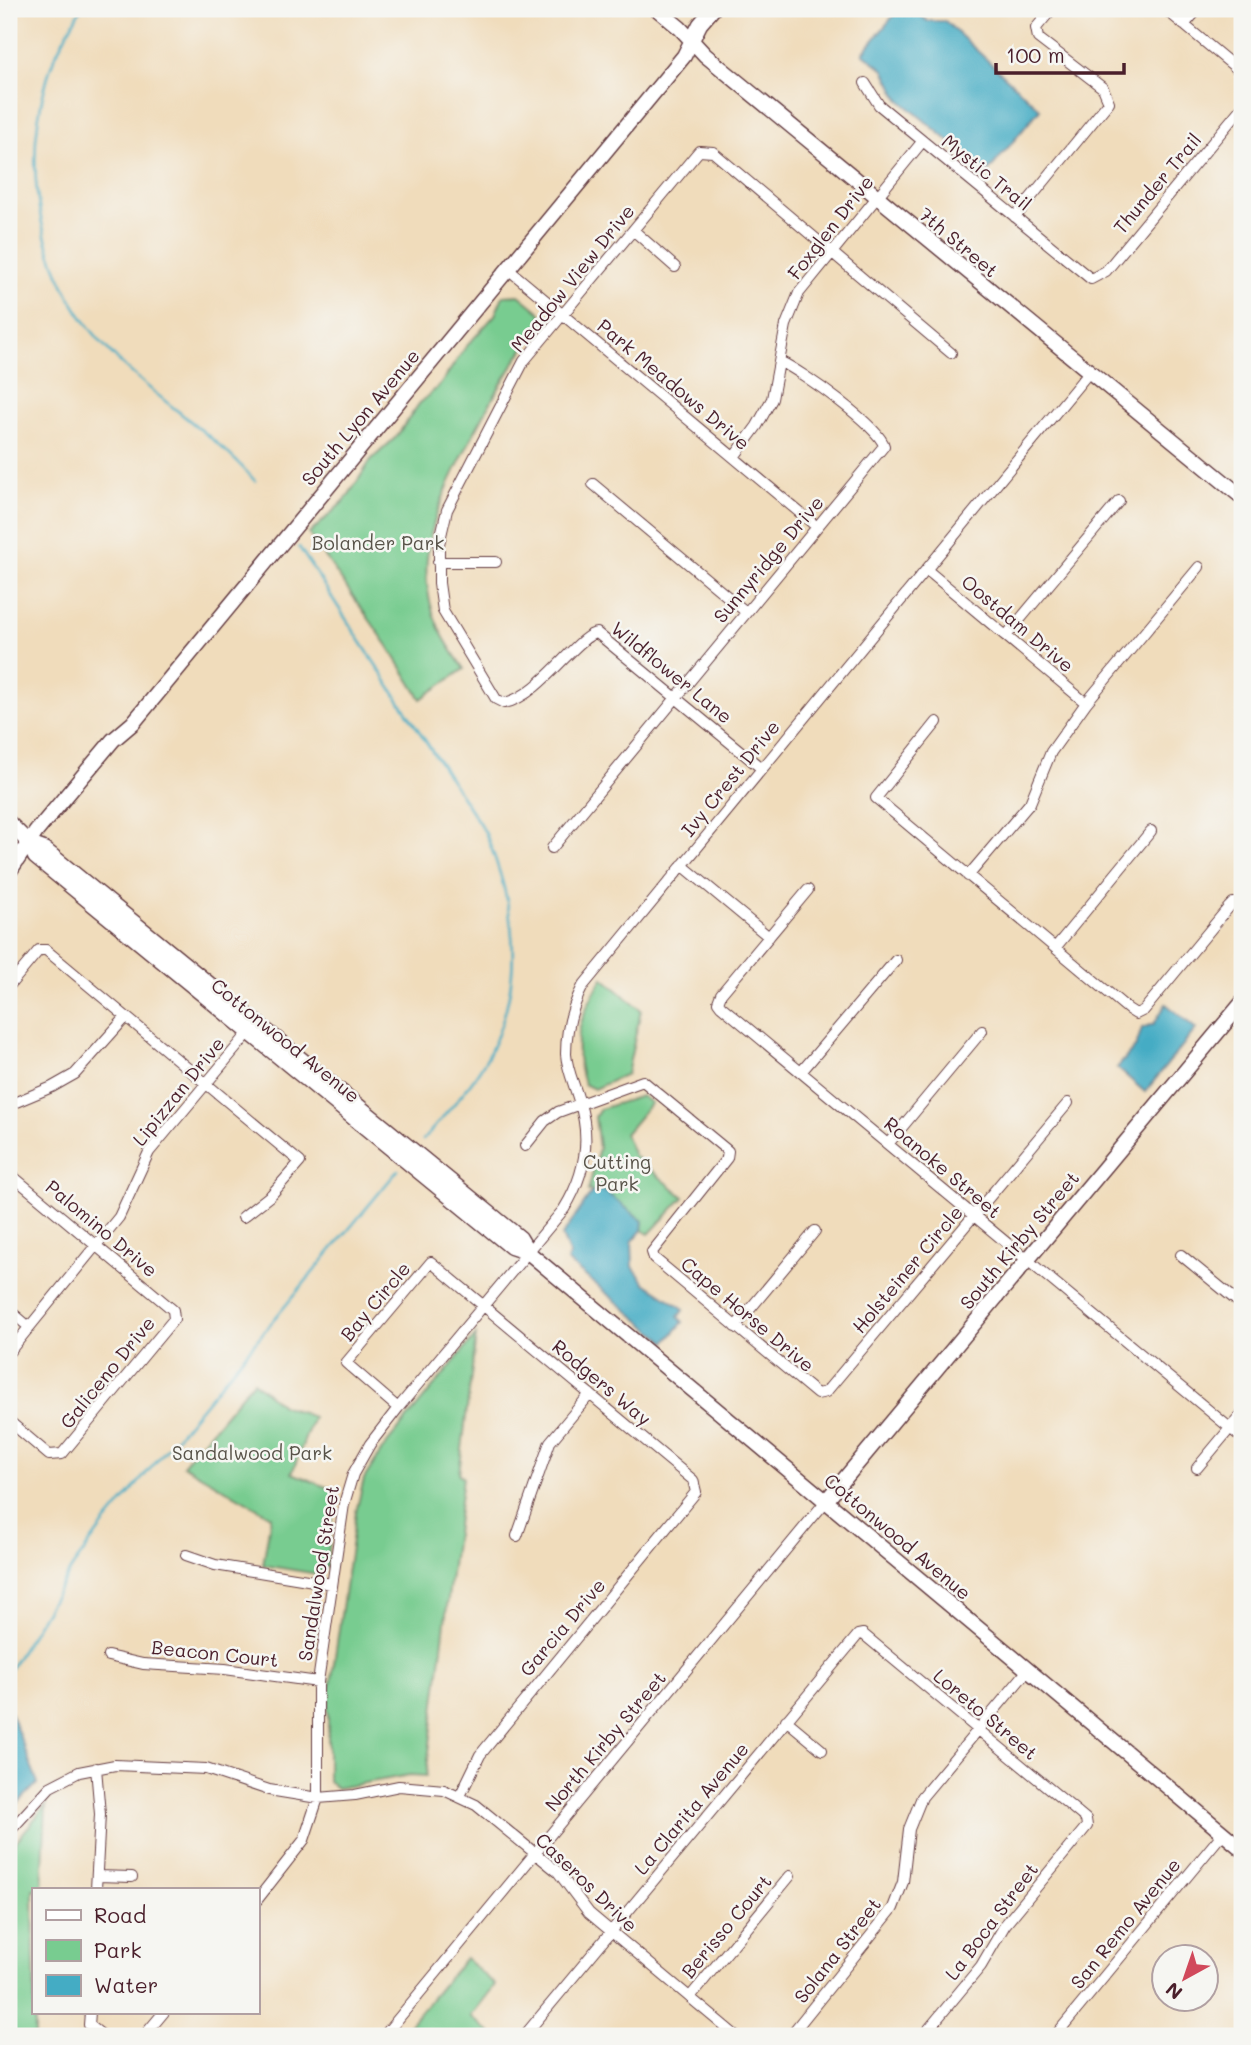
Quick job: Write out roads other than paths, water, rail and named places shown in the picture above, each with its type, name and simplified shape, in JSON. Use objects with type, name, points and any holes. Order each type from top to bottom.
[{"type":"street","name":"7th Street","points":[[657,9],[705,55],[1073,362],[1090,371],[1240,491]]},
{"type":"street","name":"South Lyon Avenue","points":[[9,872],[36,832],[113,740],[133,723],[684,57],[713,9]]},
{"type":"street","points":[[1015,217],[1109,102],[1102,88],[1038,38],[1037,28],[1052,9]]},
{"type":"street","points":[[1165,9],[1242,73]]},
{"type":"street","points":[[1184,24],[1198,9]]},
{"type":"street","name":"Mystic Trail","points":[[865,83],[879,105],[922,142],[1085,276],[1095,279]]},
{"type":"street","name":"Thunder Trail","points":[[1095,279],[1176,189],[1242,107]]},
{"type":"street","name":"Foxglen Drive","points":[[734,457],[772,399],[793,308],[809,279],[922,142]]},
{"type":"street","name":"Meadow View Drive","points":[[593,633],[585,635],[549,676],[513,701],[504,704],[496,699],[447,622],[439,583],[441,529],[447,510],[524,361],[695,154],[703,150],[713,152],[831,252]]},
{"type":"street","points":[[633,230],[676,267]]},
{"type":"street","points":[[831,252],[951,353]]},
{"type":"street","name":"Park Meadows Drive","points":[[508,269],[817,527]]},
{"type":"street","name":"Sunnyridge Drive","points":[[552,848],[882,450],[884,443],[828,393],[800,370],[781,362]]},
{"type":"street","name":"Ivy Crest Drive","points":[[529,1253],[564,1209],[580,1177],[586,1143],[580,1103],[566,1055],[569,1021],[575,1002],[595,970],[1090,371]]},
{"type":"street","points":[[593,484],[746,612]]},
{"type":"street","points":[[1006,636],[1119,500]]},
{"type":"street","points":[[438,562],[496,562]]},
{"type":"street","points":[[968,876],[1030,803],[1051,751],[1086,703],[1199,567]]},
{"type":"street","name":"Oostdam Drive","points":[[927,570],[1086,703]]},
{"type":"street","name":"Wildflower Lane","points":[[593,633],[601,635],[761,768]]},
{"type":"street","points":[[937,722],[876,798],[1136,1014],[1144,1010],[1229,907],[1233,903],[1242,904]]},
{"type":"street","name":"Cottonwood Avenue","points":[[9,823],[30,844],[44,849],[251,1029],[511,1247],[529,1253],[1242,1849]]},
{"type":"street","points":[[1055,948],[1151,831]]},
{"type":"street","points":[[682,865],[769,937],[807,890]]},
{"type":"street","name":"Roanoke Street","points":[[769,937],[718,1002],[1242,1438]]},
{"type":"street","points":[[9,986],[38,950],[46,950],[300,1162],[271,1195],[243,1217]]},
{"type":"street","points":[[802,1072],[896,960]]},
{"type":"street","name":"South Kirby Street","points":[[826,1501],[1242,1003]]},
{"type":"street","points":[[9,1105],[75,1074],[126,1017]]},
{"type":"street","name":"Lipizzan Drive","points":[[9,1352],[96,1247],[126,1205],[136,1174],[149,1152],[251,1029]]},
{"type":"street","points":[[888,1144],[982,1031]]},
{"type":"street","name":"Cape Horse Drive","points":[[580,1103],[643,1081],[727,1151],[727,1158],[652,1252],[653,1258],[817,1394],[826,1392]]},
{"type":"street","points":[[525,1146],[551,1116],[580,1103]]},
{"type":"street","name":"Holsteiner Circle","points":[[826,1392],[1068,1103]]},
{"type":"street","name":"Palomino Drive","points":[[9,1174],[173,1310]]},
{"type":"street","points":[[735,1327],[815,1231]]},
{"type":"street","name":"Sandalwood Street","points":[[259,1897],[304,1840],[318,1798],[318,1682],[344,1504],[353,1474],[370,1444],[398,1408],[529,1253]]},
{"type":"street","points":[[1181,1255],[1242,1305]]},
{"type":"street","name":"Bay Circle","points":[[398,1408],[346,1363],[414,1282],[431,1262],[484,1306]]},
{"type":"street","name":"Rodgers Way","points":[[484,1306],[696,1486]]},
{"type":"street","points":[[9,1310],[29,1327]]},
{"type":"street","name":"Galiceno Drive","points":[[9,1421],[50,1455],[62,1454],[174,1319],[173,1310]]},
{"type":"street","points":[[517,1536],[550,1442],[590,1394]]},
{"type":"street","points":[[1197,1468],[1242,1414]]},
{"type":"street","name":"Garcia Drive","points":[[460,1796],[472,1767],[489,1743],[696,1492],[696,1486]]},
{"type":"street","name":"North Kirby Street","points":[[384,2036],[826,1501]]},
{"type":"street","points":[[186,1555],[215,1565],[332,1584]]},
{"type":"street","name":"Loreto Street","points":[[858,1635],[863,1634],[1086,1819],[1087,1826]]},
{"type":"street","name":"La Clarita Avenue","points":[[524,2036],[858,1635]]},
{"type":"street","name":"Beacon Court","points":[[108,1656],[143,1664],[225,1669],[318,1682]]},
{"type":"street","name":"Solana Street","points":[[790,2036],[886,1920],[903,1882],[909,1829],[917,1807],[1028,1670]]},
{"type":"street","points":[[786,1720],[822,1750]]},
{"type":"street","name":"Caseros Drive","points":[[9,1832],[50,1787],[79,1772],[115,1765],[206,1769],[270,1790],[318,1798],[415,1785],[460,1796],[558,1872],[589,1913],[736,2036]]},
{"type":"street","points":[[96,1768],[100,1814],[96,1888]]},
{"type":"street","name":"La Boca Street","points":[[923,2036],[981,1966],[1005,1925],[1087,1826]]},
{"type":"street","name":"San Remo Avenue","points":[[1055,2036],[1223,1833]]},
{"type":"street","name":"Berisso Court","points":[[690,1997],[790,1876]]},
{"type":"street","points":[[97,1877],[132,1877]]},
{"type":"street","points":[[90,2014],[89,2025],[103,2036]]},
{"type":"street","points":[[144,2036],[162,2014]]},
{"type":"water","points":[[899,9],[913,9],[927,21],[945,21],[1040,109],[987,173],[899,99],[884,70],[863,53]]},
{"type":"water","points":[[1166,1004],[1196,1029],[1145,1092],[1117,1068],[1136,1046],[1142,1028],[1154,1024]]},
{"type":"water","points":[[603,1190],[643,1221],[642,1230],[632,1242],[633,1267],[645,1283],[684,1309],[678,1317],[683,1322],[666,1342],[567,1261],[570,1255],[562,1236],[592,1192]]},
{"type":"water","points":[[9,1709],[38,1783],[16,1805],[9,1798]]},
{"type":"waterway","points":[[81,9],[54,58],[39,113],[36,187],[52,258],[67,292],[87,324],[111,353],[221,447],[255,481]]},
{"type":"waterway","points":[[299,547],[485,832],[504,886],[512,940],[512,967],[502,1022],[491,1050],[477,1074],[423,1140]]},
{"type":"waterway","points":[[9,1671],[72,1568],[101,1528],[398,1170]]},
{"type":"park label","name":"Bolander Park","points":[[378,542]]},
{"type":"park label","name":"Cutting Park","points":[[617,1172]]},
{"type":"park label","name":"Sandalwood Park","points":[[252,1452]]}]
